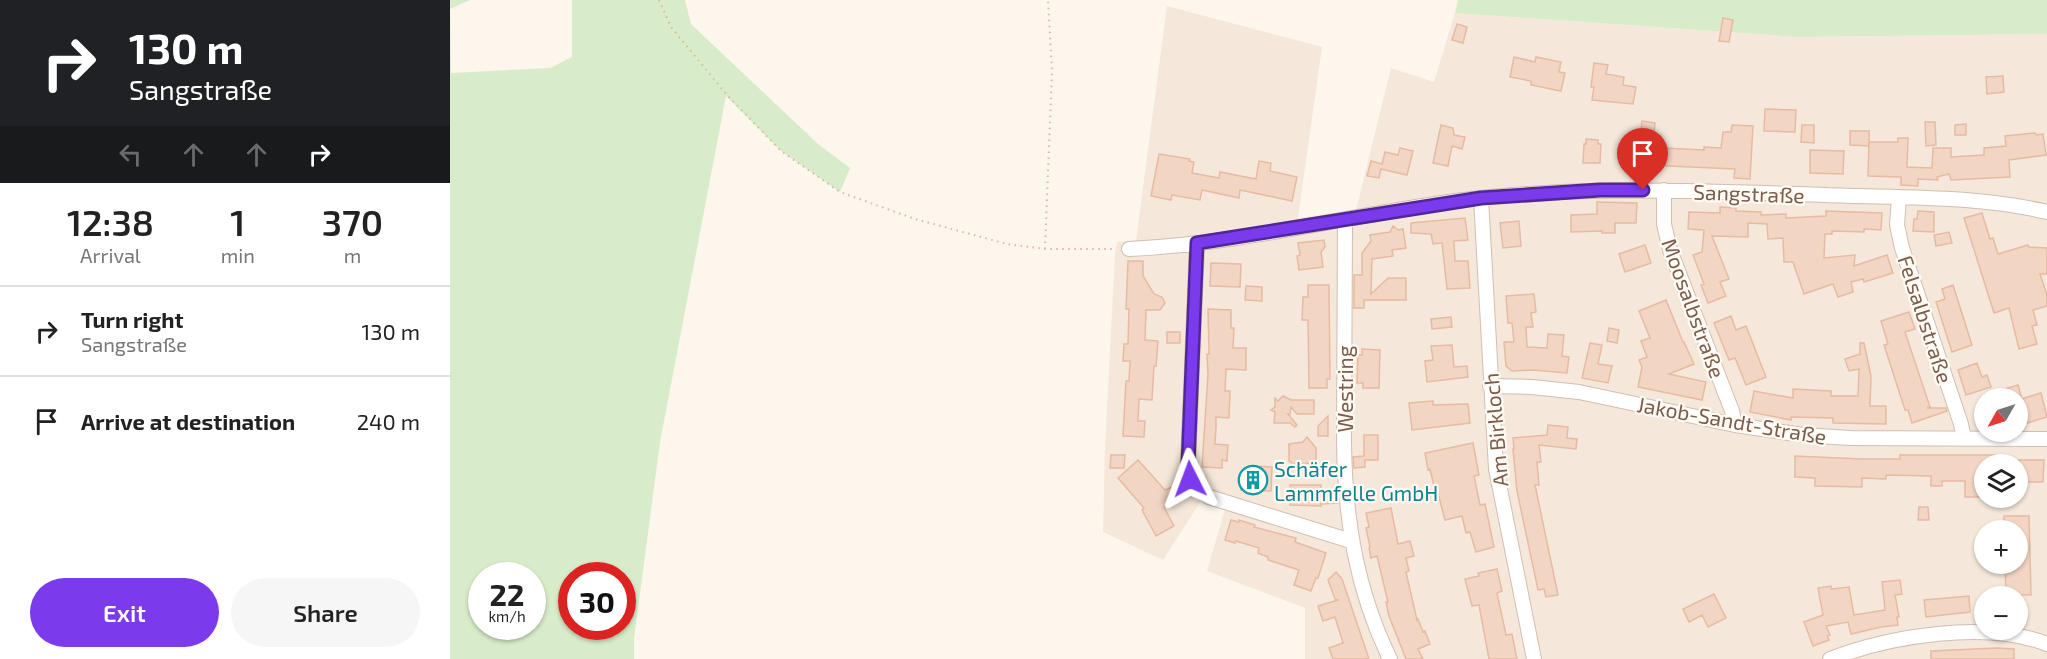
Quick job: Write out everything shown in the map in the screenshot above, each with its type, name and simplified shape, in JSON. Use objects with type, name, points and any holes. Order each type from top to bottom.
[{"type":"street","name":"Sangstraße","points":[[1130,249],[1197,243],[1481,198],[1600,190],[1956,199],[2010,204],[2047,212]]},
{"type":"street","name":"Moosalbstraße","points":[[1664,190],[1664,224],[1668,243],[1732,411],[1735,425]]},
{"type":"street","name":"Am Birkloch","points":[[1481,198],[1496,469],[1534,659]]},
{"type":"street","name":"Felsalbstraße","points":[[1899,198],[1897,225],[1902,248],[1964,439]]},
{"type":"street","name":"Westring","points":[[1345,220],[1344,478],[1351,542],[1372,616],[1390,659]]},
{"type":"street","points":[[1197,243],[1188,465],[1190,479],[1196,489],[1209,497],[1351,542]]},
{"type":"street","name":"Jakob-Sandt-Straße","points":[[1490,386],[1532,387],[1579,392],[1735,425],[1826,437],[2047,439]]},
{"type":"street","points":[[1830,659],[1847,652],[1887,643],[1961,633],[2007,634],[2047,644]]},
{"type":"path","points":[[659,0],[671,27],[726,95],[780,151],[840,192],[915,219],[1007,244],[1045,249],[1130,249]]},
{"type":"path","points":[[1045,249],[1052,71],[1048,0]]},
{"type":"shaded area","points":[[1167,6],[1322,47],[1298,218],[1356,210],[1391,68],[1434,82],[1455,13],[1796,37],[2047,34],[2047,659],[1305,659],[1305,608],[1207,571],[1225,509],[1201,501],[1163,560],[1103,532],[1105,447],[1117,242],[1136,240]]},
{"type":"green space","points":[[450,0],[470,0],[450,9]]},
{"type":"green space","points":[[572,0],[685,0],[691,24],[818,144],[850,168],[840,192],[781,151],[726,96],[660,442],[636,624],[636,562],[558,562],[558,640],[634,640],[634,659],[450,659],[450,9],[451,73],[550,68],[572,57]]},
{"type":"green space","points":[[1458,0],[2047,0],[2047,34],[1796,37],[1455,13]]},
{"type":"building","points":[[1723,18],[1733,20],[1729,42],[1719,41]]},
{"type":"building","points":[[1457,24],[1467,27],[1463,43],[1452,40]]},
{"type":"building","points":[[1514,57],[1535,62],[1536,57],[1561,62],[1559,72],[1565,73],[1561,91],[1531,85],[1531,81],[1510,77]]},
{"type":"building","points":[[1594,63],[1608,65],[1606,74],[1624,77],[1623,85],[1636,87],[1633,104],[1592,100]]},
{"type":"building","points":[[2003,76],[2004,92],[1987,94],[1986,77]]},
{"type":"building","points":[[1765,109],[1796,110],[1795,132],[1764,131]]},
{"type":"building","points":[[1642,121],[1655,123],[1654,133],[1641,131]]},
{"type":"building","points":[[1925,122],[1935,122],[1936,145],[1926,146]]},
{"type":"building","points":[[1966,124],[1966,135],[1955,135],[1955,125]]},
{"type":"building","points":[[1441,125],[1453,128],[1454,135],[1465,137],[1462,149],[1452,146],[1448,166],[1433,163]]},
{"type":"building","points":[[1732,125],[1753,126],[1750,179],[1734,178],[1735,169],[1646,165],[1646,141],[1664,142],[1664,148],[1704,150],[1704,147],[1721,148],[1723,132],[1731,132]]},
{"type":"building","points":[[1802,125],[1814,125],[1814,143],[1801,142]]},
{"type":"building","points":[[1850,131],[1869,131],[1869,146],[1850,145]]},
{"type":"building","points":[[2035,133],[2036,135],[2043,134],[2046,155],[2009,160],[2010,177],[1951,180],[1949,174],[1937,177],[1938,180],[1918,179],[1918,186],[1901,185],[1901,177],[1868,176],[1869,142],[1898,142],[1898,138],[1908,138],[1907,167],[1932,168],[1933,148],[1951,148],[1951,157],[1984,155],[1984,148],[2006,146],[2005,136]]},
{"type":"building","points":[[1586,139],[1598,140],[1598,144],[1601,144],[1600,163],[1583,163]]},
{"type":"building","points":[[1400,148],[1413,151],[1407,175],[1381,169],[1379,178],[1367,176],[1371,161],[1382,164],[1385,152],[1398,155]]},
{"type":"building","points":[[1810,150],[1844,151],[1843,174],[1810,173]]},
{"type":"building","points":[[1159,154],[1190,159],[1189,161],[1194,162],[1192,173],[1219,178],[1220,172],[1256,179],[1259,161],[1271,163],[1270,171],[1297,177],[1292,201],[1240,190],[1239,198],[1202,190],[1200,200],[1172,195],[1171,200],[1151,196]]},
{"type":"building","points":[[1597,202],[1637,203],[1636,223],[1615,223],[1615,233],[1571,232],[1571,215],[1597,214]]},
{"type":"building","points":[[1720,207],[1736,208],[1736,211],[1761,212],[1761,215],[1786,214],[1786,218],[1826,216],[1826,211],[1882,213],[1881,230],[1832,231],[1832,234],[1825,234],[1824,258],[1855,255],[1854,266],[1887,255],[1893,273],[1864,282],[1863,279],[1851,282],[1853,292],[1838,297],[1833,284],[1804,294],[1793,262],[1784,262],[1783,238],[1768,239],[1767,224],[1748,223],[1748,237],[1712,236],[1729,279],[1720,282],[1726,296],[1708,303],[1701,285],[1704,284],[1693,255],[1702,252],[1704,230],[1688,229],[1689,212],[1720,213]]},
{"type":"building","points":[[1918,211],[1934,212],[1934,232],[1913,231],[1914,219],[1917,219]]},
{"type":"building","points":[[1982,213],[1990,239],[1993,238],[1998,254],[2028,245],[2029,247],[2047,248],[2047,274],[2040,274],[2047,295],[2047,306],[2033,310],[2037,325],[2032,326],[2037,344],[2019,349],[2009,308],[1994,313],[1964,218]]},
{"type":"building","points":[[1465,218],[1468,240],[1454,241],[1455,261],[1468,261],[1470,288],[1447,289],[1442,243],[1433,244],[1431,234],[1411,233],[1411,223]]},
{"type":"building","points":[[1519,221],[1521,246],[1503,248],[1500,223]]},
{"type":"building","points":[[1393,226],[1398,230],[1403,229],[1406,248],[1392,250],[1393,256],[1372,259],[1371,294],[1388,278],[1406,278],[1406,300],[1364,300],[1364,308],[1354,308],[1354,275],[1362,275],[1362,253],[1371,241],[1370,235],[1390,232]]},
{"type":"building","points":[[1949,232],[1952,243],[1936,246],[1934,235]]},
{"type":"building","points":[[1324,240],[1325,247],[1321,252],[1323,267],[1299,270],[1298,243]]},
{"type":"building","points":[[1645,245],[1651,263],[1625,272],[1619,254]]},
{"type":"building","points":[[1128,261],[1143,261],[1143,276],[1154,294],[1162,297],[1165,303],[1160,310],[1146,310],[1145,340],[1158,341],[1152,400],[1139,399],[1138,421],[1145,421],[1144,437],[1123,436],[1126,381],[1129,381],[1130,361],[1123,361],[1124,344],[1128,344],[1129,309],[1126,309]]},
{"type":"building","points":[[1211,263],[1241,264],[1240,287],[1210,286]]},
{"type":"building","points":[[1308,285],[1329,285],[1330,379],[1327,379],[1327,388],[1309,388],[1308,320],[1302,320],[1303,297],[1308,297]]},
{"type":"building","points":[[1953,285],[1972,345],[1952,352],[1936,302],[1945,299],[1942,289]]},
{"type":"building","points":[[1246,286],[1262,287],[1262,301],[1245,300]]},
{"type":"building","points":[[1534,294],[1536,312],[1531,313],[1533,327],[1526,327],[1527,347],[1547,348],[1548,334],[1564,335],[1562,356],[1569,357],[1567,373],[1512,371],[1506,366],[1504,342],[1514,342],[1512,323],[1508,323],[1506,296]]},
{"type":"building","points":[[1666,300],[1694,364],[1669,374],[1706,382],[1702,400],[1638,387],[1642,367],[1639,360],[1647,357],[1641,341],[1650,338],[1639,311]]},
{"type":"building","points":[[1208,309],[1231,310],[1231,328],[1234,328],[1233,348],[1246,348],[1246,370],[1226,369],[1225,391],[1230,391],[1229,418],[1216,417],[1215,444],[1228,445],[1227,461],[1222,460],[1222,468],[1202,467],[1208,374],[1207,354],[1209,354]]},
{"type":"building","points":[[1909,312],[1915,329],[1905,332],[1930,407],[1927,408],[1946,408],[1947,411],[1912,423],[1908,410],[1905,410],[1884,345],[1888,344],[1881,321]]},
{"type":"building","points":[[1731,316],[1736,330],[1746,326],[1766,377],[1746,385],[1735,358],[1729,360],[1714,323]]},
{"type":"building","points":[[1451,317],[1452,327],[1432,329],[1431,319]]},
{"type":"building","points":[[1609,328],[1619,330],[1617,343],[1607,341]]},
{"type":"building","points":[[1167,332],[1180,332],[1180,343],[1167,343]]},
{"type":"building","points":[[1590,343],[1602,345],[1598,364],[1612,366],[1608,383],[1582,378]]},
{"type":"building","points":[[1860,343],[1864,343],[1871,376],[1870,406],[1886,406],[1886,424],[1833,423],[1833,418],[1791,417],[1791,420],[1750,412],[1754,391],[1793,398],[1793,389],[1831,391],[1831,396],[1858,396],[1859,369],[1849,371],[1845,359],[1860,354]]},
{"type":"building","points":[[1452,345],[1454,367],[1467,366],[1468,377],[1427,382],[1425,361],[1433,360],[1431,346]]},
{"type":"building","points":[[1362,349],[1380,350],[1379,388],[1363,388],[1363,383],[1357,383],[1358,355],[1362,355]]},
{"type":"building","points":[[1977,363],[1982,377],[1987,375],[1991,387],[1974,388],[1974,392],[1966,395],[1958,370]]},
{"type":"building","points":[[2041,393],[2047,417],[2028,423],[2028,397]]},
{"type":"building","points":[[1283,396],[1291,400],[1314,400],[1314,414],[1297,414],[1291,407],[1290,414],[1288,414],[1297,425],[1295,427],[1290,423],[1274,423],[1275,412],[1271,410],[1275,407],[1275,398],[1278,401]]},
{"type":"building","points":[[1433,401],[1433,405],[1468,404],[1470,423],[1412,430],[1409,403]]},
{"type":"building","points":[[1328,416],[1328,436],[1318,436],[1318,426]]},
{"type":"building","points":[[1548,425],[1568,427],[1567,438],[1577,439],[1576,449],[1539,445],[1541,462],[1537,462],[1539,485],[1535,485],[1558,595],[1546,597],[1544,589],[1538,590],[1517,491],[1513,438],[1547,435]]},
{"type":"building","points":[[1364,435],[1378,435],[1378,460],[1365,460],[1365,467],[1354,468],[1353,457],[1364,456]]},
{"type":"building","points":[[1307,437],[1316,448],[1316,463],[1293,464],[1289,461],[1289,444],[1303,442]]},
{"type":"building","points":[[1473,443],[1479,475],[1474,476],[1480,505],[1485,504],[1494,547],[1476,552],[1470,532],[1466,533],[1462,516],[1445,520],[1436,486],[1434,486],[1430,469],[1428,470],[1425,453]]},
{"type":"building","points":[[1111,455],[1125,455],[1124,468],[1110,468]]},
{"type":"building","points":[[1900,455],[1974,455],[1974,497],[1965,497],[1965,481],[1942,481],[1942,486],[1931,486],[1931,476],[1886,475],[1886,479],[1862,478],[1862,487],[1815,486],[1815,478],[1795,477],[1795,456],[1900,459]]},
{"type":"building","points":[[1138,460],[1165,490],[1172,487],[1179,499],[1164,507],[1174,526],[1156,536],[1142,510],[1144,508],[1118,478]]},
{"type":"building","points":[[2028,460],[2044,460],[2043,482],[2028,482]]},
{"type":"building","name":"Schäfer Lammfelle GmbH","points":[[1253,466],[1272,467],[1271,491],[1241,490],[1242,471],[1252,472]]},
{"type":"building","points":[[1290,485],[1321,485],[1321,494],[1337,493],[1338,503],[1321,504],[1321,506],[1290,505]]},
{"type":"building","points":[[1919,507],[1928,507],[1929,520],[1918,520]]},
{"type":"building","points":[[1391,508],[1398,544],[1410,541],[1414,556],[1406,558],[1409,571],[1406,572],[1417,620],[1430,644],[1418,649],[1423,659],[1406,659],[1389,616],[1377,556],[1371,558],[1366,513]]},
{"type":"building","points":[[2004,516],[2029,516],[2031,595],[2028,595],[2028,586],[2006,586],[2005,574],[2028,574],[2028,520],[2004,520]]},
{"type":"building","points":[[1231,520],[1239,522],[1239,520],[1255,525],[1254,527],[1296,538],[1295,542],[1326,553],[1311,591],[1294,585],[1299,570],[1268,560],[1268,557],[1258,553],[1259,548],[1225,540]]},
{"type":"building","points":[[1497,569],[1502,591],[1497,593],[1506,635],[1512,634],[1517,659],[1489,659],[1479,605],[1472,606],[1465,579],[1479,576],[1478,573]]},
{"type":"building","points":[[1336,572],[1342,579],[1369,659],[1333,659],[1329,648],[1343,643],[1335,617],[1323,621],[1318,606],[1338,600],[1335,599],[1328,580]]},
{"type":"building","points":[[1900,580],[1902,594],[1895,595],[1898,625],[1851,634],[1848,622],[1826,626],[1830,635],[1827,636],[1829,640],[1813,646],[1804,622],[1823,615],[1818,588],[1849,587],[1854,615],[1885,610],[1882,582]]},
{"type":"building","points":[[1714,594],[1726,618],[1708,627],[1702,615],[1689,622],[1683,609]]},
{"type":"building","points":[[1969,596],[1970,612],[1926,617],[1924,600]]},
{"type":"building","points":[[2014,649],[2014,659],[1931,659],[1931,651]]},
{"type":"place","name":"Schäfer Lammfelle GmbH","points":[[1253,480]]},
{"type":"route","points":[[1190,479],[1188,465],[1197,243],[1481,198],[1600,190],[1643,190]]}]
